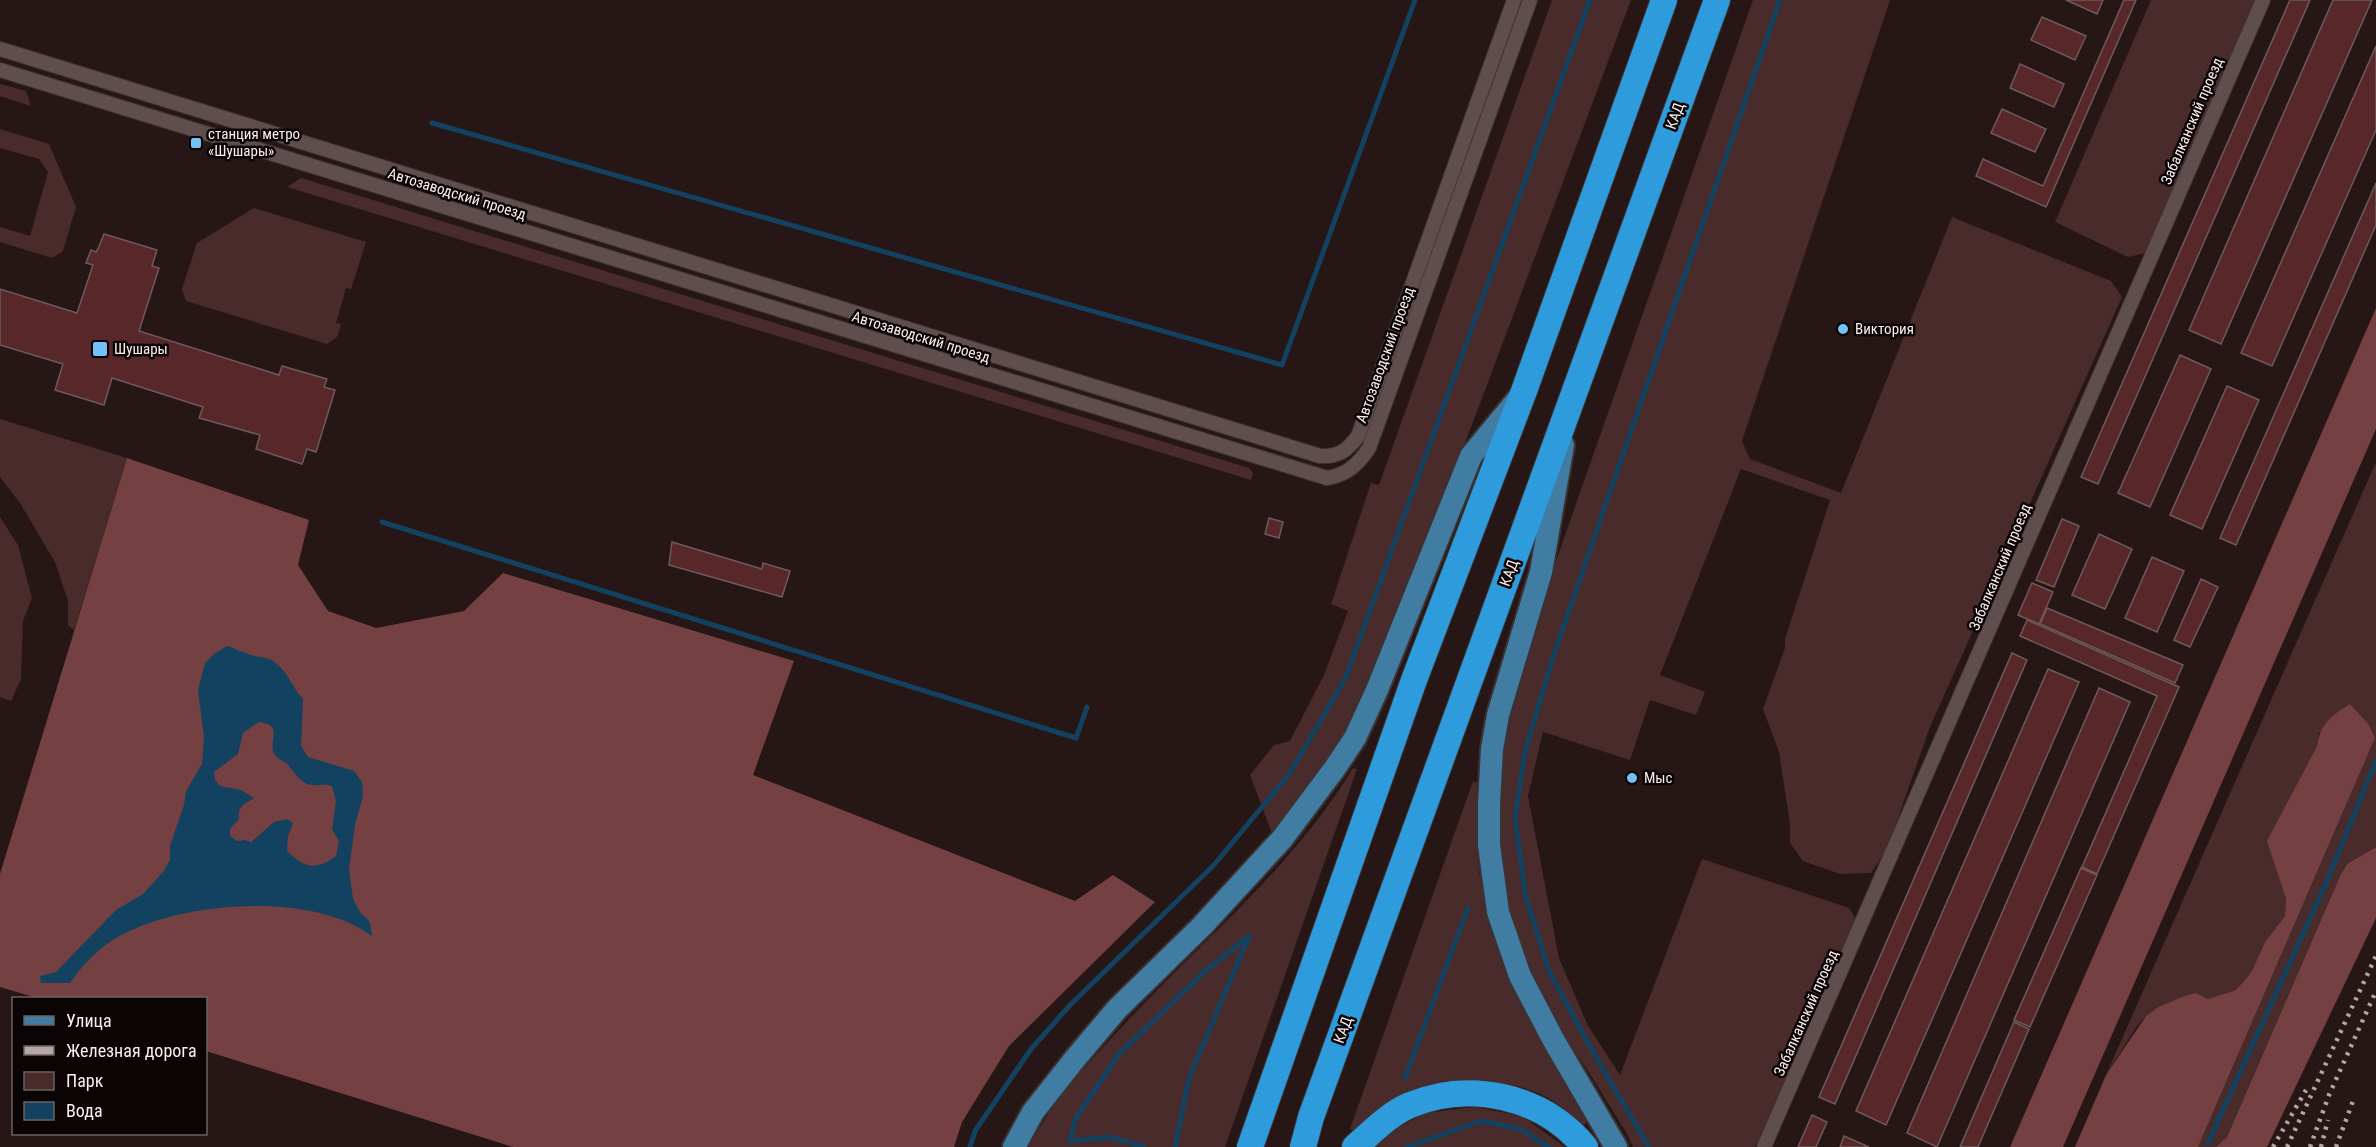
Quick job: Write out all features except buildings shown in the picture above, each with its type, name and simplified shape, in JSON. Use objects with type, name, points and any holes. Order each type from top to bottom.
[{"type":"highway","points":[[1250,1147],[1414,680],[1524,391],[1664,0]]},
{"type":"highway","name":"КАД","points":[[1303,1147],[1311,1117],[1461,701],[1717,0]]},
{"type":"highway","points":[[1355,1147],[1380,1123],[1409,1106],[1464,1093],[1497,1096],[1527,1103],[1567,1128],[1585,1147]]},
{"type":"main road","points":[[1014,1147],[1032,1112],[1117,1009],[1202,926],[1282,839],[1335,768],[1355,738],[1377,690],[1471,456],[1524,391]]},
{"type":"main road","points":[[1568,412],[1541,572],[1498,715],[1490,782],[1489,845],[1498,912],[1520,976],[1554,1041],[1616,1147]]},
{"type":"street","name":"Автозаводский проезд","points":[[0,49],[1320,456],[1331,457],[1349,448],[1358,436],[1514,0]]},
{"type":"street","name":"Автозаводский проезд","points":[[0,70],[1327,478],[1351,470],[1369,448],[1530,0]]},
{"type":"street","name":"Забалканский проезд","points":[[1764,1147],[2263,0]]},
{"type":"green space","points":[[1552,0],[1631,0],[1478,409],[1383,654],[1339,746],[1273,836],[1250,775],[1274,745],[1290,741],[1324,675],[1348,611],[1331,604],[1371,483],[1379,485]]},
{"type":"green space","points":[[1753,0],[1890,0],[1742,441],[1750,459],[1841,493],[1952,217],[2111,281],[2122,297],[1930,727],[1887,849],[1871,873],[1840,874],[1803,861],[1790,843],[1790,824],[1779,752],[1763,709],[1785,648],[1785,639],[1830,500],[1741,469],[1660,675],[1705,692],[1696,715],[1650,700],[1630,760],[1543,732],[1528,796],[1559,958],[1588,1026],[1620,1075],[1702,859],[1849,908],[1855,918],[1795,1060],[1755,1147],[1633,1147],[1596,1084],[1548,1011],[1535,987],[1516,934],[1507,894],[1500,814],[1506,733],[1524,652]]},
{"type":"green space","points":[[2151,0],[2257,0],[2146,253],[2128,257],[2055,222]]},
{"type":"green space","points":[[0,84],[26,91],[31,106],[0,96]]},
{"type":"green space","points":[[0,129],[49,144],[76,207],[63,251],[52,258],[0,242],[0,227],[30,236],[48,172],[39,159],[0,148]]},
{"type":"green space","points":[[301,178],[1249,468],[1253,473],[1251,480],[287,187]]},
{"type":"green space","points":[[254,208],[366,242],[351,289],[346,288],[336,323],[341,324],[337,337],[327,344],[186,301],[182,289],[197,243]]},
{"type":"green space","points":[[0,419],[127,458],[74,630],[68,625],[68,601],[55,562],[20,503],[0,477]]},
{"type":"green space","points":[[2376,462],[2376,847],[2347,864],[2340,876],[2227,1137],[2216,1147],[2198,1147],[2375,738],[2369,725],[2359,715],[2319,733],[2317,746],[2276,826],[2278,872],[2286,899],[2285,916],[2265,942],[2252,971],[2234,991],[2221,996],[2208,999],[2196,993],[2158,1007],[2137,1026],[2106,1075]]},
{"type":"green space","points":[[0,517],[18,545],[32,598],[23,621],[21,679],[11,701],[0,697]]},
{"type":"green space","points":[[1353,768],[1357,769],[1225,1147],[1029,1147],[1047,1116],[1080,1073],[1272,873],[1328,805]]},
{"type":"green space","points":[[1473,781],[1478,783],[1479,872],[1500,957],[1525,1011],[1589,1121],[1584,1125],[1555,1102],[1519,1087],[1500,1083],[1460,1081],[1421,1088],[1396,1098],[1354,1131],[1350,1129]]},
{"type":"green space","points":[[1475,1107],[1522,1116],[1565,1147],[1370,1147],[1375,1140],[1425,1113]]},
{"type":"shaded area","points":[[2376,308],[2376,429],[2063,1147],[2010,1147]]},
{"type":"shaded area","points":[[127,458],[309,520],[298,565],[328,611],[376,628],[464,611],[503,573],[794,661],[753,775],[1075,901],[1113,875],[1155,902],[1009,1046],[962,1122],[954,1147],[513,1147],[207,1051],[207,997],[34,997],[0,987],[0,874]]},
{"type":"shaded area","points":[[2350,704],[2369,725],[2375,738],[2198,1147],[2075,1147],[2106,1075],[2146,1016],[2158,1007],[2184,996],[2196,993],[2208,999],[2234,991],[2252,971],[2265,942],[2285,916],[2286,899],[2267,841],[2317,746],[2324,726],[2332,716]]},
{"type":"shaded area","points":[[2376,847],[2376,918],[2267,1147],[2216,1147],[2227,1137],[2340,876],[2347,864]]},
{"type":"water","points":[[227,646],[275,662],[303,699],[301,746],[308,757],[354,771],[362,782],[363,796],[355,825],[349,869],[353,899],[360,912],[370,922],[372,936],[346,921],[314,912],[279,907],[242,906],[205,910],[170,917],[138,927],[111,941],[89,960],[70,983],[41,983],[40,976],[56,972],[116,910],[143,894],[163,872],[170,860],[170,846],[184,805],[186,791],[202,764],[204,737],[198,690],[205,663]],"holes":[[[259,722],[267,724],[274,731],[272,745],[276,756],[287,764],[298,777],[308,784],[332,786],[336,802],[332,829],[339,841],[336,856],[322,864],[310,866],[299,861],[287,851],[288,836],[293,823],[287,819],[274,822],[251,842],[237,841],[230,836],[230,829],[239,819],[240,809],[254,798],[241,790],[220,786],[215,780],[214,772],[238,754],[243,733]]]},
{"type":"waterway","points":[[432,123],[1282,365],[1415,0]]},
{"type":"waterway","points":[[970,1147],[975,1131],[1031,1049],[1071,1004],[1214,865],[1290,773],[1346,677],[1590,0]]},
{"type":"waterway","points":[[1649,1147],[1594,1054],[1549,971],[1525,894],[1515,817],[1525,752],[1552,660],[1780,0]]},
{"type":"waterway","points":[[382,522],[1076,738],[1087,707]]},
{"type":"waterway","points":[[2208,1143],[2327,881],[2376,761]]},
{"type":"waterway","points":[[1405,1078],[1468,908]]},
{"type":"waterway","points":[[1144,1147],[1110,1137],[1070,1141],[1076,1118],[1119,1054],[1204,972],[1249,936],[1189,1078],[1175,1147]]},
{"type":"waterway","points":[[1407,1147],[1481,1121],[1520,1129],[1549,1147]]},
{"type":"railway","points":[[2287,1147],[2376,956]]},
{"type":"railway","points":[[2310,1147],[2329,1095],[2376,991]]},
{"type":"railway","points":[[2273,1147],[2306,1090]]},
{"type":"railway","points":[[2336,1147],[2353,1101]]},
{"type":"railway","points":[[2321,1147],[2328,1120]]},
{"type":"place","name":"станция метро «Шушары»","points":[[196,143]]},
{"type":"place","name":"Виктория","points":[[1843,329]]},
{"type":"place","name":"Шушары","points":[[100,349]]},
{"type":"place","name":"Мыс","points":[[1632,778]]}]
